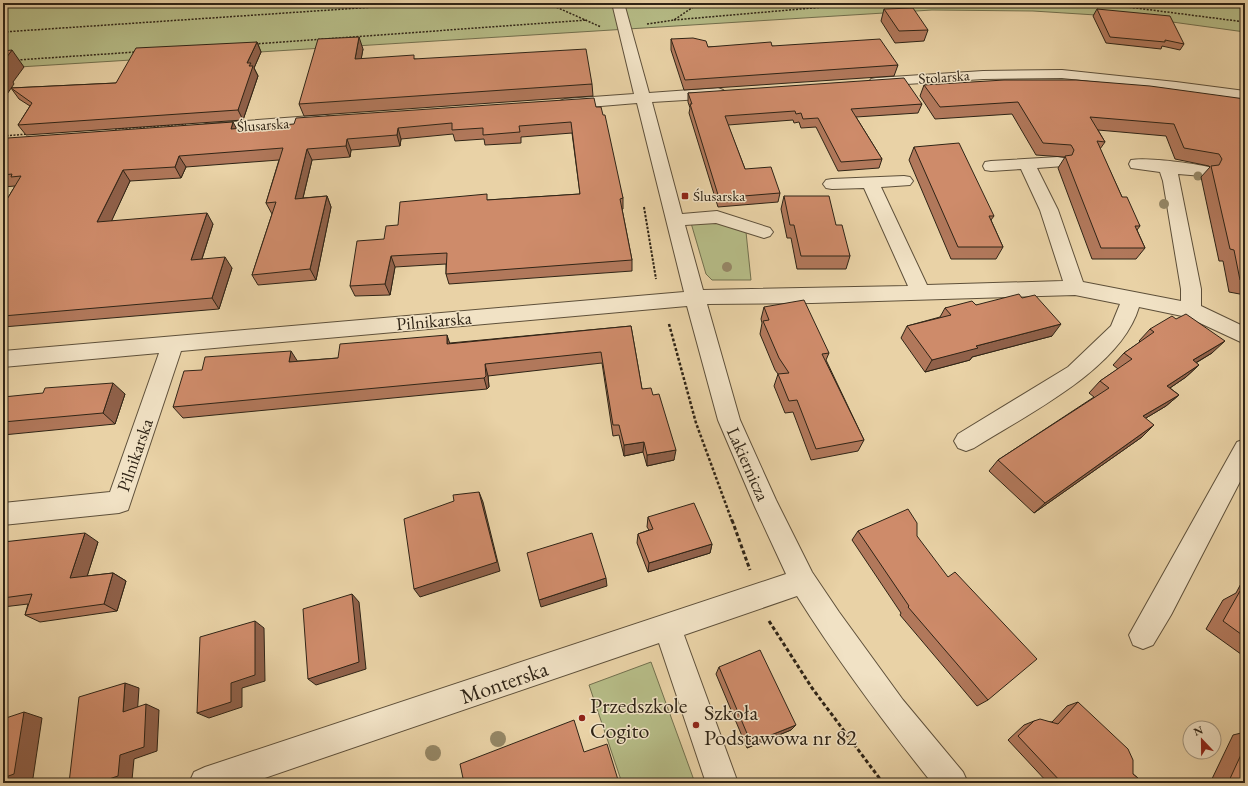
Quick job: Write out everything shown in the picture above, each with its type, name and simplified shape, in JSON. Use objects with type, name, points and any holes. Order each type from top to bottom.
[{"type":"street","name":"Lakiernicza","points":[[618,3],[695,298],[729,420],[767,507],[803,581],[829,622],[893,710],[952,783]]},
{"type":"street","name":"Stolarska","points":[[858,83],[983,75],[1062,74],[1176,86],[1245,96]]},
{"type":"street","points":[[547,105],[734,92]]},
{"type":"street","name":"Ślusarska","points":[[193,130],[343,119]]},
{"type":"street","points":[[992,166],[1058,162]]},
{"type":"street","points":[[1027,164],[1049,210],[1075,288]]},
{"type":"street","points":[[1136,164],[1203,171]]},
{"type":"street","points":[[1167,167],[1174,189],[1191,289],[1191,310]]},
{"type":"street","points":[[832,184],[904,181]]},
{"type":"street","points":[[870,182],[922,293]]},
{"type":"street","points":[[675,220],[718,217],[764,232]]},
{"type":"street","name":"Pilnikarska","points":[[3,359],[695,298],[1075,288],[1191,310],[1245,336]]},
{"type":"street","points":[[966,442],[1076,373],[1118,331],[1125,319],[1131,299]]},
{"type":"street","name":"Pilnikarska","points":[[3,514],[119,502],[173,343]]},
{"type":"street","points":[[1142,635],[1161,606],[1245,449]]},
{"type":"street","name":"Monterska","points":[[205,783],[803,581]]},
{"type":"street","points":[[667,626],[722,783]]},
{"type":"path","points":[[3,32],[434,3]]},
{"type":"path","points":[[547,3],[606,29]]},
{"type":"path","points":[[674,20],[699,3]]},
{"type":"path","points":[[624,26],[674,20],[870,3]]},
{"type":"path","points":[[1070,3],[1120,6],[1245,22]]},
{"type":"path","points":[[248,44],[587,20]]},
{"type":"path","points":[[11,61],[137,52]]},
{"type":"path","points":[[644,204],[656,280]]},
{"type":"path","points":[[666,317],[696,423],[751,573]]},
{"type":"path","points":[[767,616],[812,688],[882,783]]},
{"type":"green space","points":[[3,3],[1245,3],[1245,32],[1143,18],[1033,11],[932,10],[3,68]]},
{"type":"green space","points":[[714,221],[746,232],[751,280],[712,280],[706,274],[691,223]]},
{"type":"green space","points":[[651,662],[695,783],[622,783],[589,685]]},
{"type":"building","points":[[913,8],[928,30],[899,31],[884,9]]},
{"type":"building","points":[[1097,9],[1170,16],[1184,44],[1165,40],[1165,42],[1110,37]]},
{"type":"building","points":[[359,37],[355,59],[414,55],[414,59],[586,49],[592,84],[299,104],[318,39]]},
{"type":"building","points":[[693,38],[706,41],[708,47],[771,42],[772,46],[880,39],[898,65],[685,80],[671,39]]},
{"type":"building","points":[[257,42],[247,63],[251,63],[249,66],[253,66],[238,110],[18,125],[32,103],[11,88],[116,83],[136,48]]},
{"type":"building","points":[[12,50],[3,62],[3,51]]},
{"type":"building","points":[[904,78],[922,104],[851,109],[882,159],[841,162],[818,118],[803,119],[801,113],[796,114],[795,111],[725,116],[745,169],[771,167],[780,193],[719,198],[688,93]]},
{"type":"building","points":[[1004,80],[1076,80],[1150,86],[1245,99],[1245,281],[1240,280],[1234,250],[1230,249],[1211,166],[1219,165],[1222,159],[1219,154],[1184,148],[1174,124],[1090,117],[1105,142],[1097,141],[1122,197],[1127,197],[1140,226],[1135,226],[1145,248],[1101,248],[1065,156],[1072,155],[1074,150],[1071,145],[1043,143],[1018,102],[940,107],[924,85]]},
{"type":"building","points":[[594,98],[596,107],[601,107],[603,115],[605,115],[623,198],[620,199],[632,260],[446,274],[447,253],[391,256],[385,284],[350,286],[357,241],[384,239],[386,226],[398,225],[400,202],[487,194],[487,200],[580,194],[571,122],[519,126],[520,132],[483,135],[483,128],[452,130],[452,123],[398,128],[397,135],[347,139],[346,146],[307,149],[295,199],[327,196],[310,269],[252,275],[276,202],[266,203],[283,148],[179,156],[175,167],[123,170],[97,222],[207,213],[191,260],[225,257],[212,298],[3,316],[3,206],[21,176],[11,177],[12,174],[3,175],[3,145],[8,138],[233,122],[231,129],[294,124],[296,118]]},
{"type":"building","points":[[959,143],[994,216],[989,216],[1003,247],[958,247],[914,147]]},
{"type":"building","points":[[784,196],[829,196],[836,225],[842,225],[850,256],[801,256],[794,225],[790,225]]},
{"type":"building","points":[[1019,294],[1022,298],[1035,295],[1061,324],[976,346],[978,348],[932,360],[907,326],[951,315],[945,308],[972,301],[976,305]]},
{"type":"building","points":[[804,300],[829,353],[822,354],[864,440],[816,449],[797,400],[789,401],[778,374],[789,373],[779,358],[763,321],[769,320],[764,307]]},
{"type":"building","points":[[1186,314],[1225,341],[1193,360],[1199,365],[1167,386],[1179,395],[1143,416],[1154,425],[1045,503],[998,460],[1109,388],[1100,381],[1132,359],[1124,353],[1154,332],[1150,329],[1172,316],[1176,319]]},
{"type":"building","points":[[631,326],[642,389],[651,388],[653,395],[659,394],[676,450],[647,455],[644,442],[624,445],[619,425],[613,425],[601,352],[485,364],[486,376],[484,378],[173,407],[184,371],[202,370],[205,357],[291,351],[289,362],[338,358],[340,344],[447,335],[447,344]]},
{"type":"building","points":[[113,383],[103,413],[3,422],[3,397],[43,393],[45,388]]},
{"type":"building","points":[[479,492],[497,562],[414,589],[404,519],[454,501],[453,495]]},
{"type":"building","points":[[694,503],[712,544],[649,563],[638,534],[653,529],[648,517]]},
{"type":"building","points":[[908,509],[917,523],[917,536],[948,577],[955,572],[1037,659],[988,700],[908,607],[909,606],[858,531]]},
{"type":"building","points":[[85,533],[70,578],[113,573],[104,604],[25,615],[32,594],[3,598],[3,542]]},
{"type":"building","points":[[592,533],[606,578],[539,600],[527,553]]},
{"type":"building","points":[[1240,591],[1245,594],[1245,637],[1223,621]]},
{"type":"building","points":[[352,594],[359,662],[308,679],[303,609]]},
{"type":"building","points":[[255,621],[255,675],[231,683],[231,702],[197,713],[200,637]]},
{"type":"building","points":[[760,650],[796,725],[751,743],[719,667]]},
{"type":"building","points":[[125,683],[123,712],[146,704],[144,747],[120,755],[118,776],[97,783],[69,783],[79,697]]},
{"type":"building","points":[[1078,702],[1128,749],[1133,760],[1133,774],[1144,783],[1062,783],[1018,736],[1034,721],[1040,719],[1058,724]]},
{"type":"building","points":[[24,712],[14,774],[3,778],[3,719]]},
{"type":"building","points":[[574,720],[584,752],[607,744],[619,783],[464,783],[460,764]]},
{"type":"building","points":[[1245,746],[1245,783],[1228,783]]},
{"type":"place","name":"Ślusarska","points":[[685,196]]},
{"type":"place","name":"Przedszkole Cogito","points":[[582,718]]},
{"type":"place","name":"Szkoła Podstawowa nr 82","points":[[696,725]]}]
